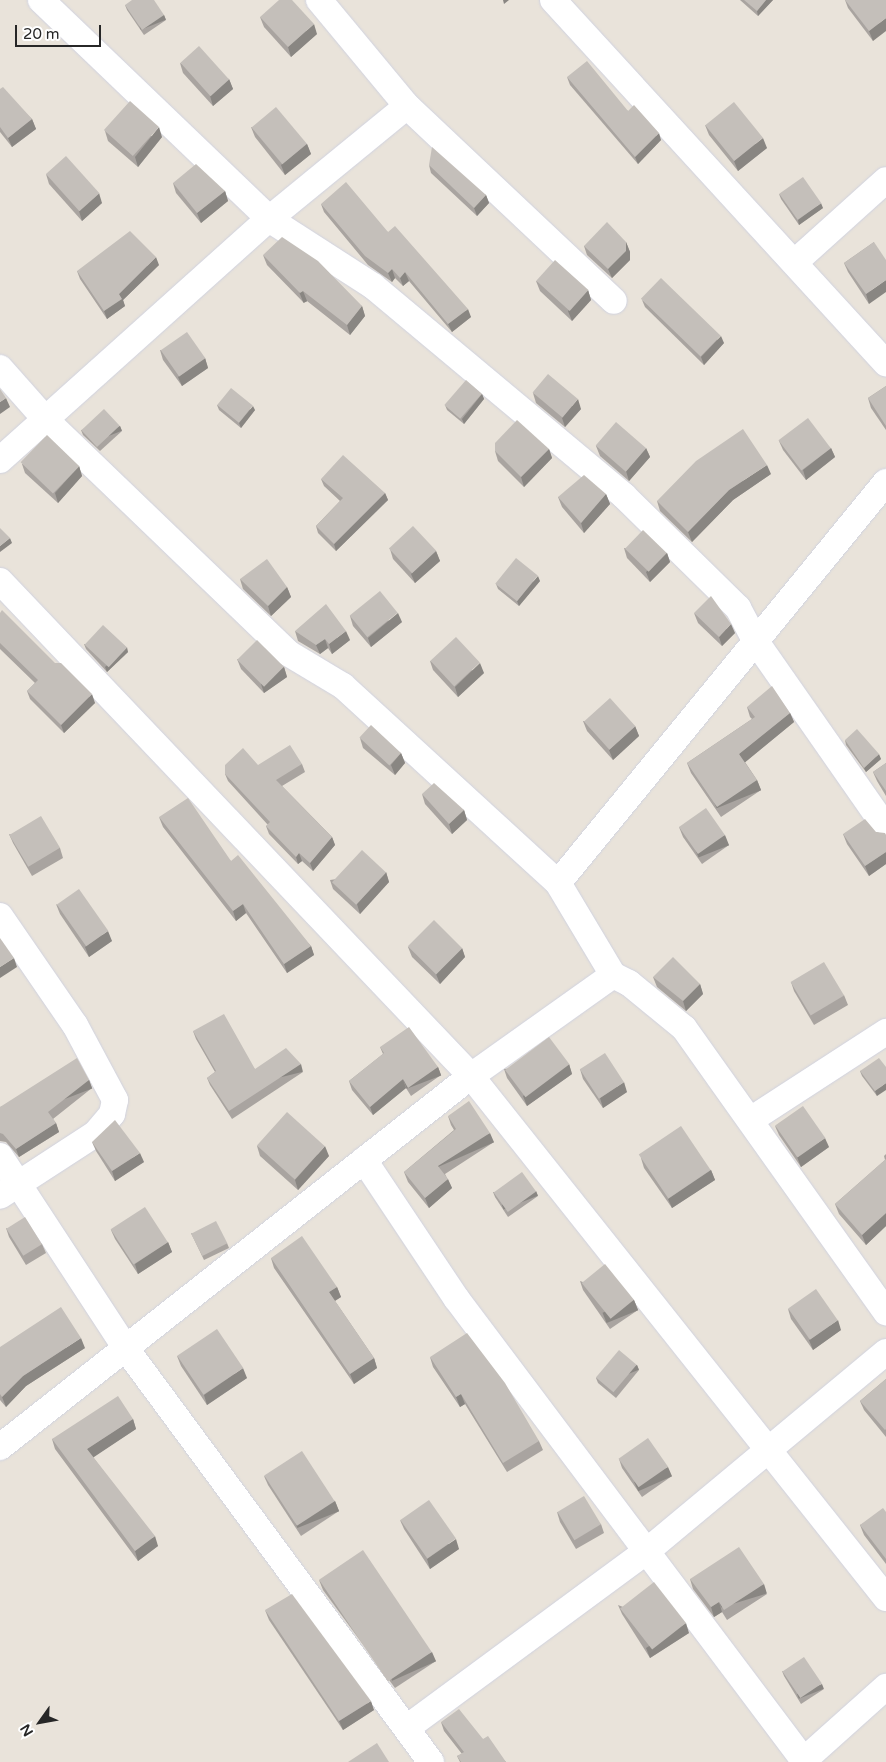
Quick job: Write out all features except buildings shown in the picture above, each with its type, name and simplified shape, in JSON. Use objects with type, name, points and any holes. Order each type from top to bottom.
[{"type":"street","points":[[41,0],[269,218],[373,286],[624,496],[738,608],[757,643],[886,828]]},
{"type":"street","points":[[318,0],[407,106],[614,301]]},
{"type":"street","points":[[553,0],[886,363]]},
{"type":"street","points":[[0,460],[269,218],[407,106]]},
{"type":"street","points":[[795,262],[886,180]]},
{"type":"street","points":[[0,368],[46,420],[288,653],[343,686],[558,883],[613,976],[629,983],[684,1028],[752,1118],[886,1312]]},
{"type":"street","points":[[558,883],[757,643],[886,482]]},
{"type":"street","points":[[0,581],[470,1076],[768,1454],[886,1598]]},
{"type":"street","points":[[0,916],[75,1025],[115,1100],[112,1114],[95,1134],[10,1190]]},
{"type":"street","points":[[0,1447],[127,1350],[470,1076],[613,976]]},
{"type":"street","points":[[752,1118],[886,1032]]},
{"type":"street","points":[[0,1156],[10,1190],[408,1727],[431,1762]]},
{"type":"street","points":[[364,1160],[456,1298],[804,1761],[886,1687]]},
{"type":"street","points":[[408,1727],[647,1551],[768,1454],[886,1352]]}]
